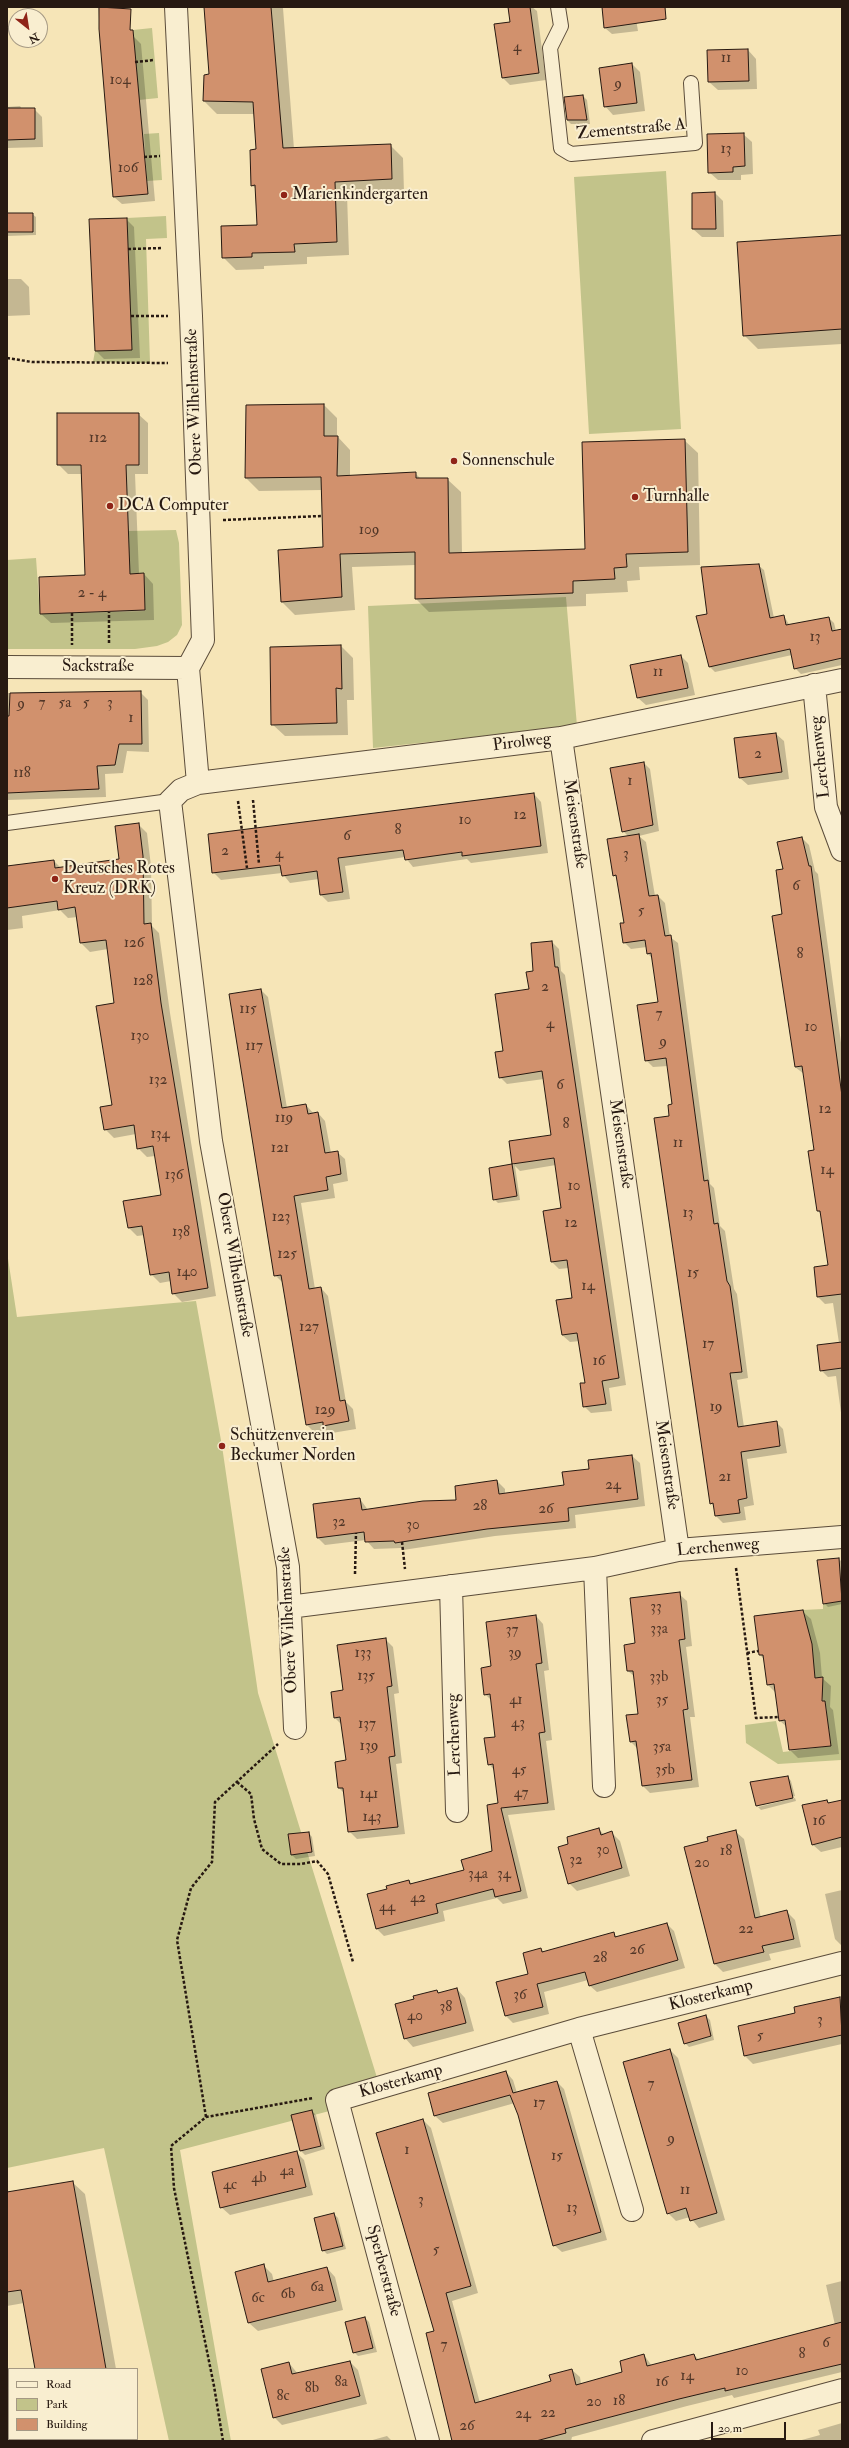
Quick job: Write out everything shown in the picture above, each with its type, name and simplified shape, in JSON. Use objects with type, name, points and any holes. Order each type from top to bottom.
[{"type":"street","name":"Obere Wilhelmstraße","points":[[176,7],[191,316],[203,640],[188,668]]},
{"type":"street","name":"Sackstraße","points":[[7,667],[188,668]]},
{"type":"street","points":[[170,801],[181,790],[198,783],[188,668]]},
{"type":"street","name":"Pirolweg","points":[[198,783],[561,738],[842,680]]},
{"type":"street","name":"Lerchenweg","points":[[814,685],[826,807],[842,850]]},
{"type":"street","name":"Meisenstraße","points":[[561,738],[678,1550]]},
{"type":"street","name":"Obere Wilhelmstraße","points":[[170,801],[211,1142],[280,1515],[288,1567],[295,1728]]},
{"type":"street","name":"Lerchenweg","points":[[289,1607],[595,1568],[678,1550],[842,1537]]},
{"type":"street","points":[[595,1568],[604,1786]]},
{"type":"street","name":"Lerchenweg","points":[[451,1586],[457,1811]]},
{"type":"street","name":"Klosterkamp","points":[[337,2100],[579,2029],[842,1962]]},
{"type":"street","points":[[579,2029],[632,2210]]},
{"type":"street","name":"Sperberstraße","points":[[337,2100],[428,2441]]},
{"type":"street","points":[[653,2441],[842,2390]]},
{"type":"lane","name":"Zementstraße A","points":[[558,7],[561,26],[550,48],[561,148],[571,154],[696,143],[691,83]]},
{"type":"lane","points":[[7,823],[170,801]]},
{"type":"path","points":[[128,249],[188,247]]},
{"type":"path","points":[[131,316],[191,316]]},
{"type":"path","points":[[7,358],[32,362],[193,364]]},
{"type":"path","points":[[199,521],[322,516]]},
{"type":"path","points":[[108,668],[109,612]]},
{"type":"path","points":[[72,613],[73,667]]},
{"type":"path","points":[[243,778],[259,864]]},
{"type":"path","points":[[243,778],[247,868]]},
{"type":"path","points":[[355,1598],[356,1533]]},
{"type":"path","points":[[733,1546],[756,1718],[779,1717]]},
{"type":"path","points":[[747,1653],[758,1651]]},
{"type":"path","points":[[206,2117],[177,1940],[190,1888],[212,1862],[215,1802],[295,1728]]},
{"type":"path","points":[[237,1782],[251,1794],[254,1818],[262,1849],[281,1864],[301,1864],[318,1861],[328,1874],[353,1962]]},
{"type":"path","points":[[222,2441],[214,2386],[174,2188],[172,2146],[206,2117],[317,2097],[337,2100]]},
{"type":"green space","points":[[152,28],[158,98],[139,100],[133,30]]},
{"type":"green space","points":[[159,133],[162,180],[147,181],[144,134]]},
{"type":"green space","points":[[666,171],[681,429],[589,434],[574,177]]},
{"type":"green space","points":[[166,216],[167,238],[146,239],[150,363],[93,362],[95,351],[132,349],[127,218]]},
{"type":"green space","points":[[176,530],[179,543],[182,625],[177,635],[168,642],[157,646],[135,649],[7,649],[7,560],[36,558],[40,614],[145,611],[144,574],[130,574],[128,531]]},
{"type":"green space","points":[[566,597],[577,726],[373,748],[368,606]]},
{"type":"green space","points":[[7,1252],[17,1317],[196,1301],[222,1446],[258,1693],[383,2097],[180,2150],[231,2441],[169,2441],[104,2148],[7,2168]]},
{"type":"green space","points":[[842,1601],[842,1766],[841,1760],[778,1764],[746,1743],[745,1725],[776,1721],[783,1752],[831,1746],[829,1729],[826,1729],[824,1712],[827,1712],[825,1701],[823,1701],[819,1679],[823,1677],[813,1678],[810,1656],[813,1656],[812,1644],[806,1634],[803,1610],[823,1609],[823,1604]]},
{"type":"building","points":[[99,7],[131,9],[130,30],[133,30],[148,194],[113,197],[99,29]]},
{"type":"building","points":[[204,7],[271,7],[283,148],[391,144],[392,179],[335,182],[337,242],[294,244],[295,252],[252,253],[252,257],[222,258],[221,226],[257,225],[255,185],[251,186],[250,150],[256,149],[253,102],[203,101],[204,75],[209,74]]},
{"type":"building","points":[[508,7],[530,7],[539,73],[502,78],[494,24],[510,22]]},
{"type":"building","points":[[602,7],[665,7],[666,19],[604,28]]},
{"type":"building","points":[[748,49],[749,81],[708,82],[707,50]]},
{"type":"building","points":[[632,63],[637,103],[604,107],[599,68]]},
{"type":"building","points":[[583,95],[587,120],[567,120],[564,97]]},
{"type":"building","points":[[7,108],[35,108],[35,139],[7,140]]},
{"type":"building","points":[[744,133],[745,166],[733,167],[733,172],[708,173],[707,134]]},
{"type":"building","points":[[715,192],[716,229],[692,229],[692,193]]},
{"type":"building","points":[[7,213],[33,213],[33,232],[7,232]]},
{"type":"building","points":[[127,218],[132,350],[95,351],[89,219]]},
{"type":"building","points":[[842,235],[842,329],[743,336],[737,242]]},
{"type":"building","points":[[324,404],[324,436],[338,436],[337,476],[416,472],[416,478],[448,478],[449,553],[585,549],[582,442],[685,439],[688,552],[626,554],[627,567],[614,568],[615,579],[573,581],[573,593],[415,599],[415,552],[340,554],[342,597],[281,602],[278,550],[323,547],[321,477],[245,478],[246,405]]},
{"type":"building","points":[[57,413],[139,413],[139,465],[126,465],[130,574],[144,573],[145,610],[40,614],[39,577],[85,575],[81,465],[57,465]]},
{"type":"building","points":[[759,564],[770,618],[784,615],[786,625],[829,617],[832,631],[842,629],[842,658],[794,669],[790,649],[709,667],[696,616],[707,614],[701,567]]},
{"type":"building","points":[[341,645],[342,689],[336,688],[337,723],[271,725],[270,647]]},
{"type":"building","points":[[681,655],[688,688],[637,698],[630,665]]},
{"type":"building","points":[[141,691],[142,744],[119,744],[115,765],[97,766],[99,789],[7,793],[7,716],[9,716],[10,693]]},
{"type":"building","points":[[776,733],[782,772],[739,778],[734,738]]},
{"type":"building","points":[[644,762],[653,825],[622,832],[610,768]]},
{"type":"building","points":[[534,793],[541,846],[462,856],[462,852],[405,860],[403,850],[338,858],[343,892],[320,895],[317,871],[282,876],[280,865],[212,873],[208,834]]},
{"type":"building","points":[[139,823],[143,856],[144,924],[151,923],[161,1003],[208,1288],[172,1294],[169,1272],[150,1275],[142,1226],[128,1228],[123,1201],[161,1195],[153,1146],[137,1149],[134,1125],[104,1130],[100,1107],[112,1105],[96,1006],[114,1003],[106,940],[80,943],[75,907],[58,910],[57,901],[7,908],[7,866],[54,860],[55,868],[119,859],[115,826]]},
{"type":"building","points":[[639,834],[649,896],[658,895],[665,936],[671,935],[704,1181],[708,1180],[714,1224],[718,1223],[727,1281],[730,1286],[742,1372],[730,1373],[738,1427],[777,1421],[780,1446],[741,1452],[747,1498],[738,1500],[740,1513],[715,1516],[713,1503],[710,1504],[654,1118],[669,1116],[668,1105],[672,1104],[666,1058],[645,1061],[637,1005],[658,1002],[651,953],[647,954],[645,940],[623,943],[620,923],[624,923],[616,875],[613,876],[607,839]]},
{"type":"building","points":[[802,837],[809,866],[811,866],[842,1096],[842,1294],[817,1297],[814,1267],[828,1265],[820,1211],[817,1211],[808,1151],[814,1150],[802,1066],[795,1067],[772,916],[782,914],[776,870],[783,869],[777,842]]},
{"type":"building","points":[[552,941],[555,967],[558,967],[619,1378],[602,1381],[606,1404],[583,1407],[580,1383],[585,1383],[577,1333],[562,1335],[556,1300],[572,1298],[567,1260],[551,1262],[543,1211],[561,1208],[554,1158],[512,1164],[509,1141],[551,1135],[542,1071],[499,1078],[495,1052],[503,1051],[495,994],[529,989],[526,972],[533,971],[531,943]]},
{"type":"building","points":[[261,989],[282,1108],[306,1104],[308,1114],[318,1112],[325,1153],[338,1151],[341,1174],[326,1177],[328,1190],[294,1196],[309,1289],[321,1287],[340,1401],[345,1400],[349,1421],[323,1426],[323,1422],[306,1425],[281,1275],[274,1276],[229,994]]},
{"type":"building","points":[[512,1164],[517,1196],[493,1200],[489,1168]]},
{"type":"building","points":[[842,1342],[842,1368],[820,1371],[817,1345]]},
{"type":"building","points":[[632,1455],[638,1499],[568,1508],[569,1521],[487,1529],[395,1543],[394,1541],[365,1542],[364,1532],[317,1538],[313,1504],[360,1498],[362,1510],[423,1501],[456,1500],[455,1486],[497,1480],[499,1494],[564,1485],[562,1472],[589,1469],[588,1460]]},
{"type":"building","points":[[839,1558],[842,1601],[823,1604],[817,1560]]},
{"type":"building","points":[[680,1592],[685,1639],[679,1640],[688,1709],[683,1710],[692,1780],[642,1786],[636,1741],[630,1742],[626,1715],[638,1714],[633,1671],[627,1671],[624,1645],[635,1643],[630,1598]]},
{"type":"building","points":[[803,1610],[812,1644],[815,1678],[823,1677],[822,1701],[825,1701],[831,1746],[789,1750],[785,1720],[779,1721],[774,1684],[767,1685],[763,1655],[759,1655],[754,1616]]},
{"type":"building","points":[[536,1615],[542,1663],[536,1664],[545,1732],[539,1733],[548,1803],[501,1808],[521,1891],[495,1897],[493,1889],[436,1904],[438,1913],[376,1929],[367,1894],[387,1889],[386,1886],[409,1880],[410,1884],[464,1870],[461,1860],[492,1851],[487,1805],[498,1803],[493,1764],[488,1765],[484,1738],[495,1737],[490,1694],[484,1695],[481,1668],[491,1666],[486,1622]]},
{"type":"building","points":[[386,1638],[392,1686],[387,1687],[395,1756],[389,1757],[398,1827],[348,1832],[343,1788],[338,1788],[335,1762],[346,1760],[340,1717],[334,1718],[331,1692],[343,1690],[337,1645]]},
{"type":"building","points":[[788,1776],[793,1798],[756,1806],[750,1782]]},
{"type":"building","points":[[827,1800],[828,1803],[842,1800],[842,1837],[812,1845],[802,1805]]},
{"type":"building","points":[[599,1828],[601,1835],[612,1831],[622,1868],[568,1884],[558,1847],[568,1844],[567,1837]]},
{"type":"building","points":[[736,1830],[755,1918],[787,1910],[794,1939],[762,1946],[764,1952],[714,1964],[684,1847],[708,1841],[707,1837]]},
{"type":"building","points":[[309,1832],[312,1852],[291,1855],[288,1834]]},
{"type":"building","points":[[667,1923],[678,1960],[589,1986],[585,1972],[537,1984],[543,2007],[505,2016],[496,1982],[528,1974],[523,1953],[541,1948],[542,1952],[614,1932],[615,1937]]},
{"type":"building","points":[[457,1988],[466,2023],[404,2039],[395,2004],[414,1999],[413,1996],[437,1990],[438,1993]]},
{"type":"building","points":[[840,1997],[842,2035],[744,2056],[738,2026],[795,2013],[794,2007]]},
{"type":"building","points":[[706,2015],[711,2036],[684,2044],[678,2023]]},
{"type":"building","points":[[670,2049],[717,2213],[690,2221],[686,2208],[667,2214],[623,2062]]},
{"type":"building","points":[[506,2071],[513,2093],[557,2081],[601,2232],[553,2246],[518,2115],[510,2095],[434,2116],[428,2093]]},
{"type":"building","points":[[312,2110],[321,2146],[300,2151],[291,2115]]},
{"type":"building","points":[[423,2119],[471,2286],[446,2293],[475,2403],[551,2381],[549,2375],[572,2369],[576,2385],[622,2372],[620,2361],[644,2354],[647,2366],[694,2354],[696,2360],[842,2322],[842,2364],[725,2391],[725,2388],[679,2399],[565,2429],[566,2433],[536,2441],[452,2441],[426,2333],[434,2331],[376,2133]]},
{"type":"building","points":[[297,2151],[306,2187],[220,2208],[212,2172]]},
{"type":"building","points":[[73,2181],[106,2368],[35,2368],[21,2290],[7,2292],[7,2192]]},
{"type":"building","points":[[334,2213],[343,2246],[322,2251],[314,2218]]},
{"type":"building","points":[[264,2264],[268,2282],[327,2267],[336,2301],[248,2323],[235,2272]]},
{"type":"building","points":[[365,2317],[373,2348],[353,2353],[345,2322]]},
{"type":"building","points":[[350,2361],[360,2396],[273,2418],[261,2369],[289,2362],[292,2374]]},
{"type":"place","name":"Marienkindergarten","points":[[284,195]]},
{"type":"place","name":"Sonnenschule","points":[[454,461]]},
{"type":"place","name":"Turnhalle","points":[[635,497]]},
{"type":"place","name":"DCA Computer","points":[[110,506]]},
{"type":"place","name":"Deutsches Rotes Kreuz (DRK)","points":[[55,879]]},
{"type":"place","name":"Schützenverein Beckumer Norden","points":[[222,1446]]}]
